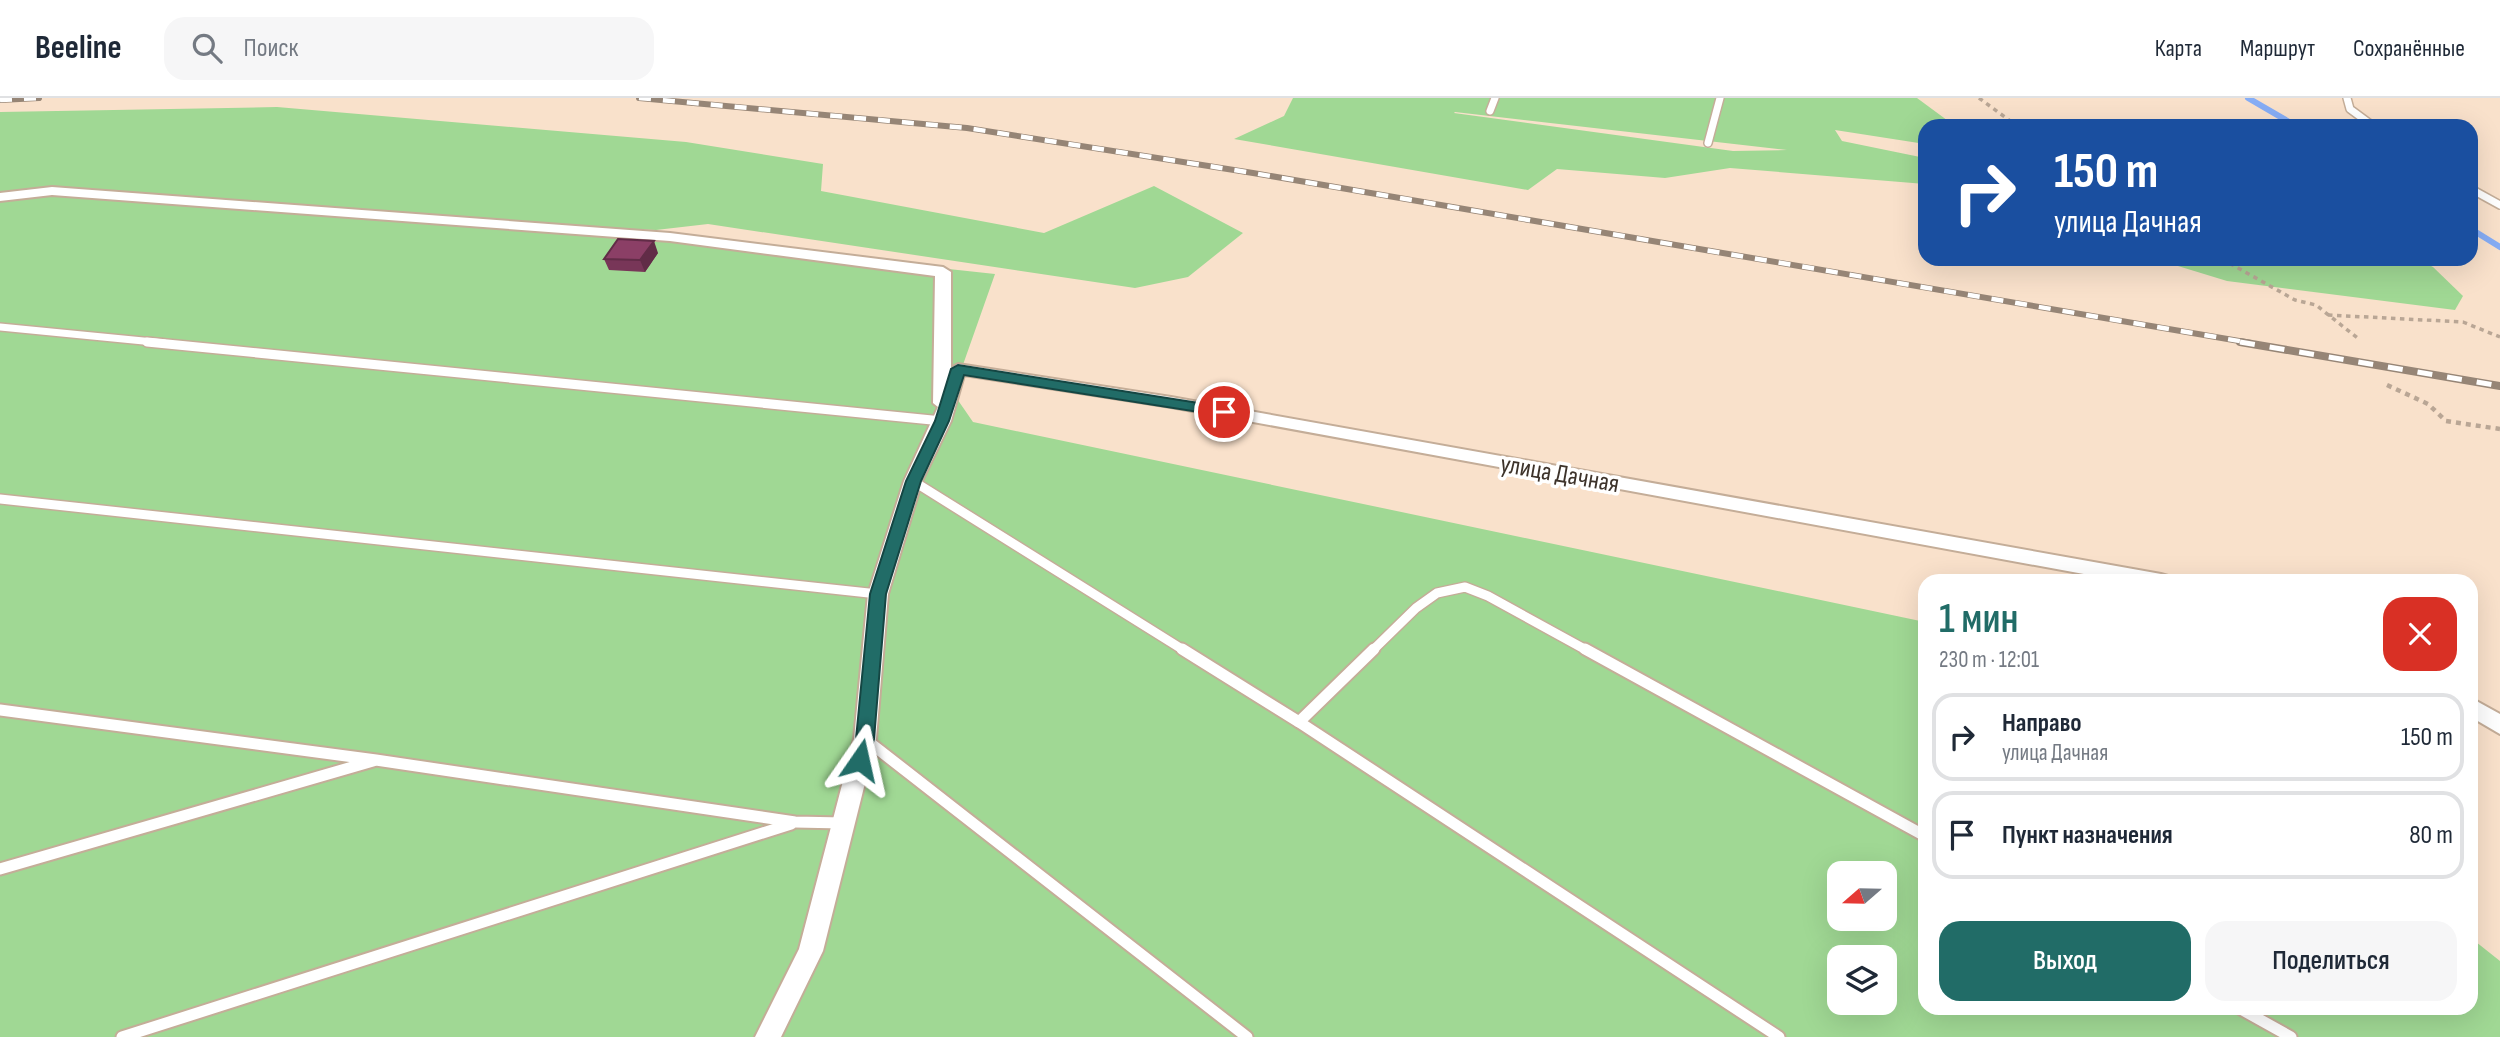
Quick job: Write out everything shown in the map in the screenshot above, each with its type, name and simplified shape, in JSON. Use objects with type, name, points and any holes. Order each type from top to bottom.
[{"type":"street","points":[[0,197],[52,191],[670,237],[943,272],[942,421],[913,481],[878,594],[865,739],[811,951],[768,1037]]},
{"type":"street","name":"улица Дачная","points":[[942,421],[958,369],[1171,402],[2122,574]]},
{"type":"street","points":[[2478,710],[2500,724]]},
{"type":"lane","points":[[1490,110],[1495,98]]},
{"type":"lane","points":[[1708,143],[1720,98]]},
{"type":"lane","points":[[2347,98],[2350,109],[2364,119]]},
{"type":"lane","points":[[2478,193],[2500,205]]},
{"type":"lane","points":[[0,327],[942,421]]},
{"type":"lane","points":[[913,481],[1299,722],[1779,1037]]},
{"type":"lane","points":[[0,499],[878,594]]},
{"type":"lane","points":[[1299,722],[1416,608],[1440,591],[1465,587],[1488,596],[1918,832]]},
{"type":"lane","points":[[0,710],[376,760],[794,822],[844,824]]},
{"type":"lane","points":[[865,739],[1247,1037]]},
{"type":"lane","points":[[0,869],[376,760]]},
{"type":"lane","points":[[122,1037],[794,822]]},
{"type":"lane","points":[[2252,1015],[2291,1037]]},
{"type":"path","points":[[1979,98],[2008,119]]},
{"type":"path","points":[[2234,266],[2295,300],[2316,305],[2360,340]]},
{"type":"path","points":[[2328,315],[2463,321],[2500,337]]},
{"type":"path","points":[[2387,385],[2428,404],[2446,421],[2500,429]]},
{"type":"green space","points":[[1293,98],[1917,98],[1946,119],[1918,119],[1918,143],[1835,130],[1842,141],[1918,157],[1918,183],[1730,168],[1665,178],[1557,169],[1528,190],[1234,139],[1284,116]],"holes":[[[1455,112],[1787,150],[1733,151],[1454,113]]]},
{"type":"green space","points":[[277,107],[686,142],[823,164],[821,191],[1044,233],[1154,186],[1243,233],[1188,277],[1135,288],[708,224],[656,230],[550,226],[995,274],[953,393],[973,422],[1918,621],[1918,1015],[2478,1015],[2478,944],[2500,961],[2500,1037],[0,1037],[0,112]]},
{"type":"green space","points":[[2178,266],[2431,266],[2463,296],[2455,310],[2227,281]]},
{"type":"building","points":[[618,239],[654,241],[640,260],[604,259]]},
{"type":"waterway","points":[[2248,98],[2284,119]]},
{"type":"waterway","points":[[2478,233],[2500,247]]},
{"type":"railway","points":[[0,100],[39,98]]},
{"type":"railway","points":[[639,98],[967,128],[1253,173],[2251,343]]},
{"type":"railway","points":[[2240,342],[2500,386]]},
{"type":"route","points":[[860,760],[865,739],[878,594],[913,481],[942,421],[958,369],[1224,412]]}]
